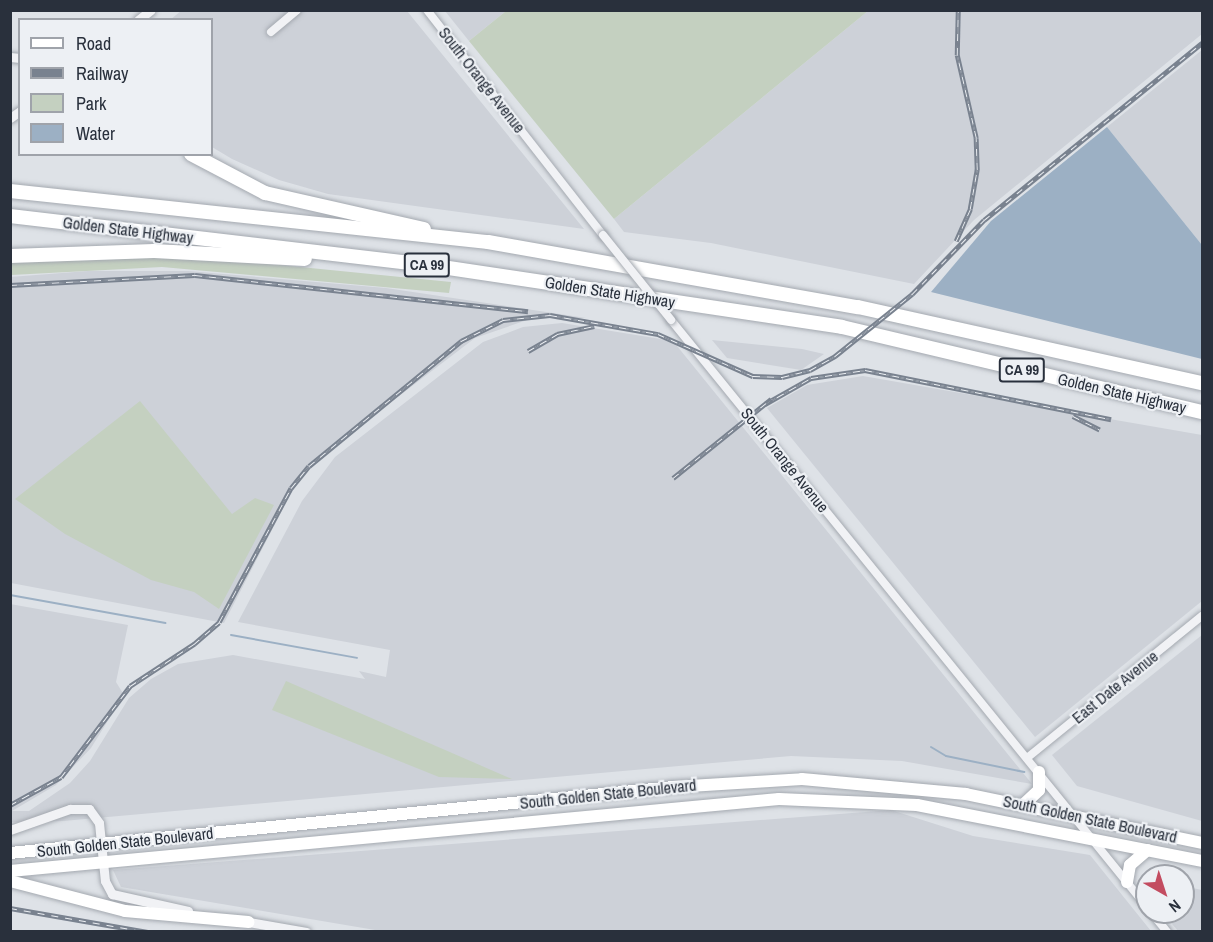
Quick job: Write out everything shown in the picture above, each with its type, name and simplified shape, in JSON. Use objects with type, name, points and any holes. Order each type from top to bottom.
[{"type":"highway","points":[[195,156],[265,193],[488,243]]},
{"type":"highway","name":"Golden State Highway","points":[[10,191],[488,243],[858,307],[1203,383]]},
{"type":"highway","name":"Golden State Highway","points":[[10,216],[442,267],[842,327],[1203,412]]},
{"type":"highway","points":[[10,256],[154,251],[442,267]]},
{"type":"main road","points":[[1023,805],[1039,790],[1039,772]]},
{"type":"main road","name":"South Golden State Boulevard","points":[[10,871],[102,854],[781,779],[901,784],[1023,805],[1203,843]]},
{"type":"main road","name":"South Golden State Boulevard","points":[[10,853],[102,854],[779,799],[906,804],[1203,861]]},
{"type":"main road","points":[[1128,882],[1130,865],[1147,850]]},
{"type":"main road","points":[[10,881],[125,910],[249,922]]},
{"type":"street","points":[[271,33],[297,10]]},
{"type":"street","name":"South Orange Avenue","points":[[427,10],[671,320],[1135,891]]},
{"type":"street","name":"East Date Avenue","points":[[1028,758],[1203,616]]},
{"type":"street","points":[[10,830],[82,807],[98,818],[106,886],[119,898],[306,932]]},
{"type":"shaded area","points":[[182,10],[407,11],[584,229],[328,194],[279,180],[232,159],[213,148],[213,18],[172,18]]},
{"type":"shaded area","points":[[445,11],[506,11],[469,41]]},
{"type":"shaded area","points":[[868,11],[1202,11],[1202,34],[974,220],[914,284],[711,243],[624,232],[614,219]]},
{"type":"shaded area","points":[[1202,50],[1202,245],[1107,127]]},
{"type":"shaded area","points":[[88,271],[188,271],[386,288],[586,318],[533,318],[475,338],[327,451],[307,469],[290,495],[224,623],[11,583],[10,277]]},
{"type":"shaded area","points":[[562,323],[673,341],[1032,784],[902,761],[791,756],[63,821],[11,822],[10,604],[128,625],[116,682],[124,695],[91,748],[56,785],[12,811],[29,811],[70,783],[90,761],[129,698],[151,679],[178,664],[233,655],[365,679],[359,671],[386,677],[390,650],[238,622],[302,501],[335,457],[483,342],[523,327]]},
{"type":"shaded area","points":[[712,340],[802,349],[824,354],[801,370],[727,358]]},
{"type":"shaded area","points":[[863,376],[1202,435],[1202,601],[1035,737],[767,408],[807,385]]},
{"type":"shaded area","points":[[1202,635],[1202,821],[1077,786],[1052,755]]},
{"type":"shaded area","points":[[891,810],[973,836],[1090,855],[1135,911],[1135,924],[1145,924],[1151,931],[381,931],[121,887],[113,870]]},
{"type":"shaded area","points":[[1195,889],[1202,890],[1202,931],[1178,931],[1172,924],[1195,924]]},
{"type":"green space","points":[[506,11],[868,11],[614,219],[469,41]]},
{"type":"green space","points":[[165,257],[260,263],[451,282],[449,293],[162,267],[11,275],[10,261]]},
{"type":"green space","points":[[140,401],[232,514],[255,498],[274,505],[219,609],[194,592],[151,580],[65,534],[15,499]]},
{"type":"green space","points":[[286,681],[512,779],[439,777],[272,710]]},
{"type":"water","points":[[1107,127],[1202,245],[1202,359],[931,292],[991,221]]},
{"type":"waterway","points":[[10,595],[166,623]]},
{"type":"waterway","points":[[231,635],[357,658]]},
{"type":"waterway","points":[[931,747],[946,756],[1024,772]]},
{"type":"railway","points":[[956,241],[970,209],[977,170],[976,138],[957,55],[958,10]]},
{"type":"railway","points":[[10,805],[61,777],[130,686],[194,644],[219,622],[291,488],[309,466],[461,341],[503,320],[550,315],[658,334],[753,376],[782,377],[810,370],[835,356],[912,294],[984,220],[1202,43]]},
{"type":"railway","points":[[10,285],[195,275],[528,311]]},
{"type":"railway","points":[[528,351],[557,334],[594,326]]},
{"type":"railway","points":[[765,404],[811,378],[865,370],[1111,419]]},
{"type":"railway","points":[[673,478],[771,399]]},
{"type":"railway","points":[[1073,416],[1100,430]]},
{"type":"railway","points":[[10,908],[148,932]]}]
